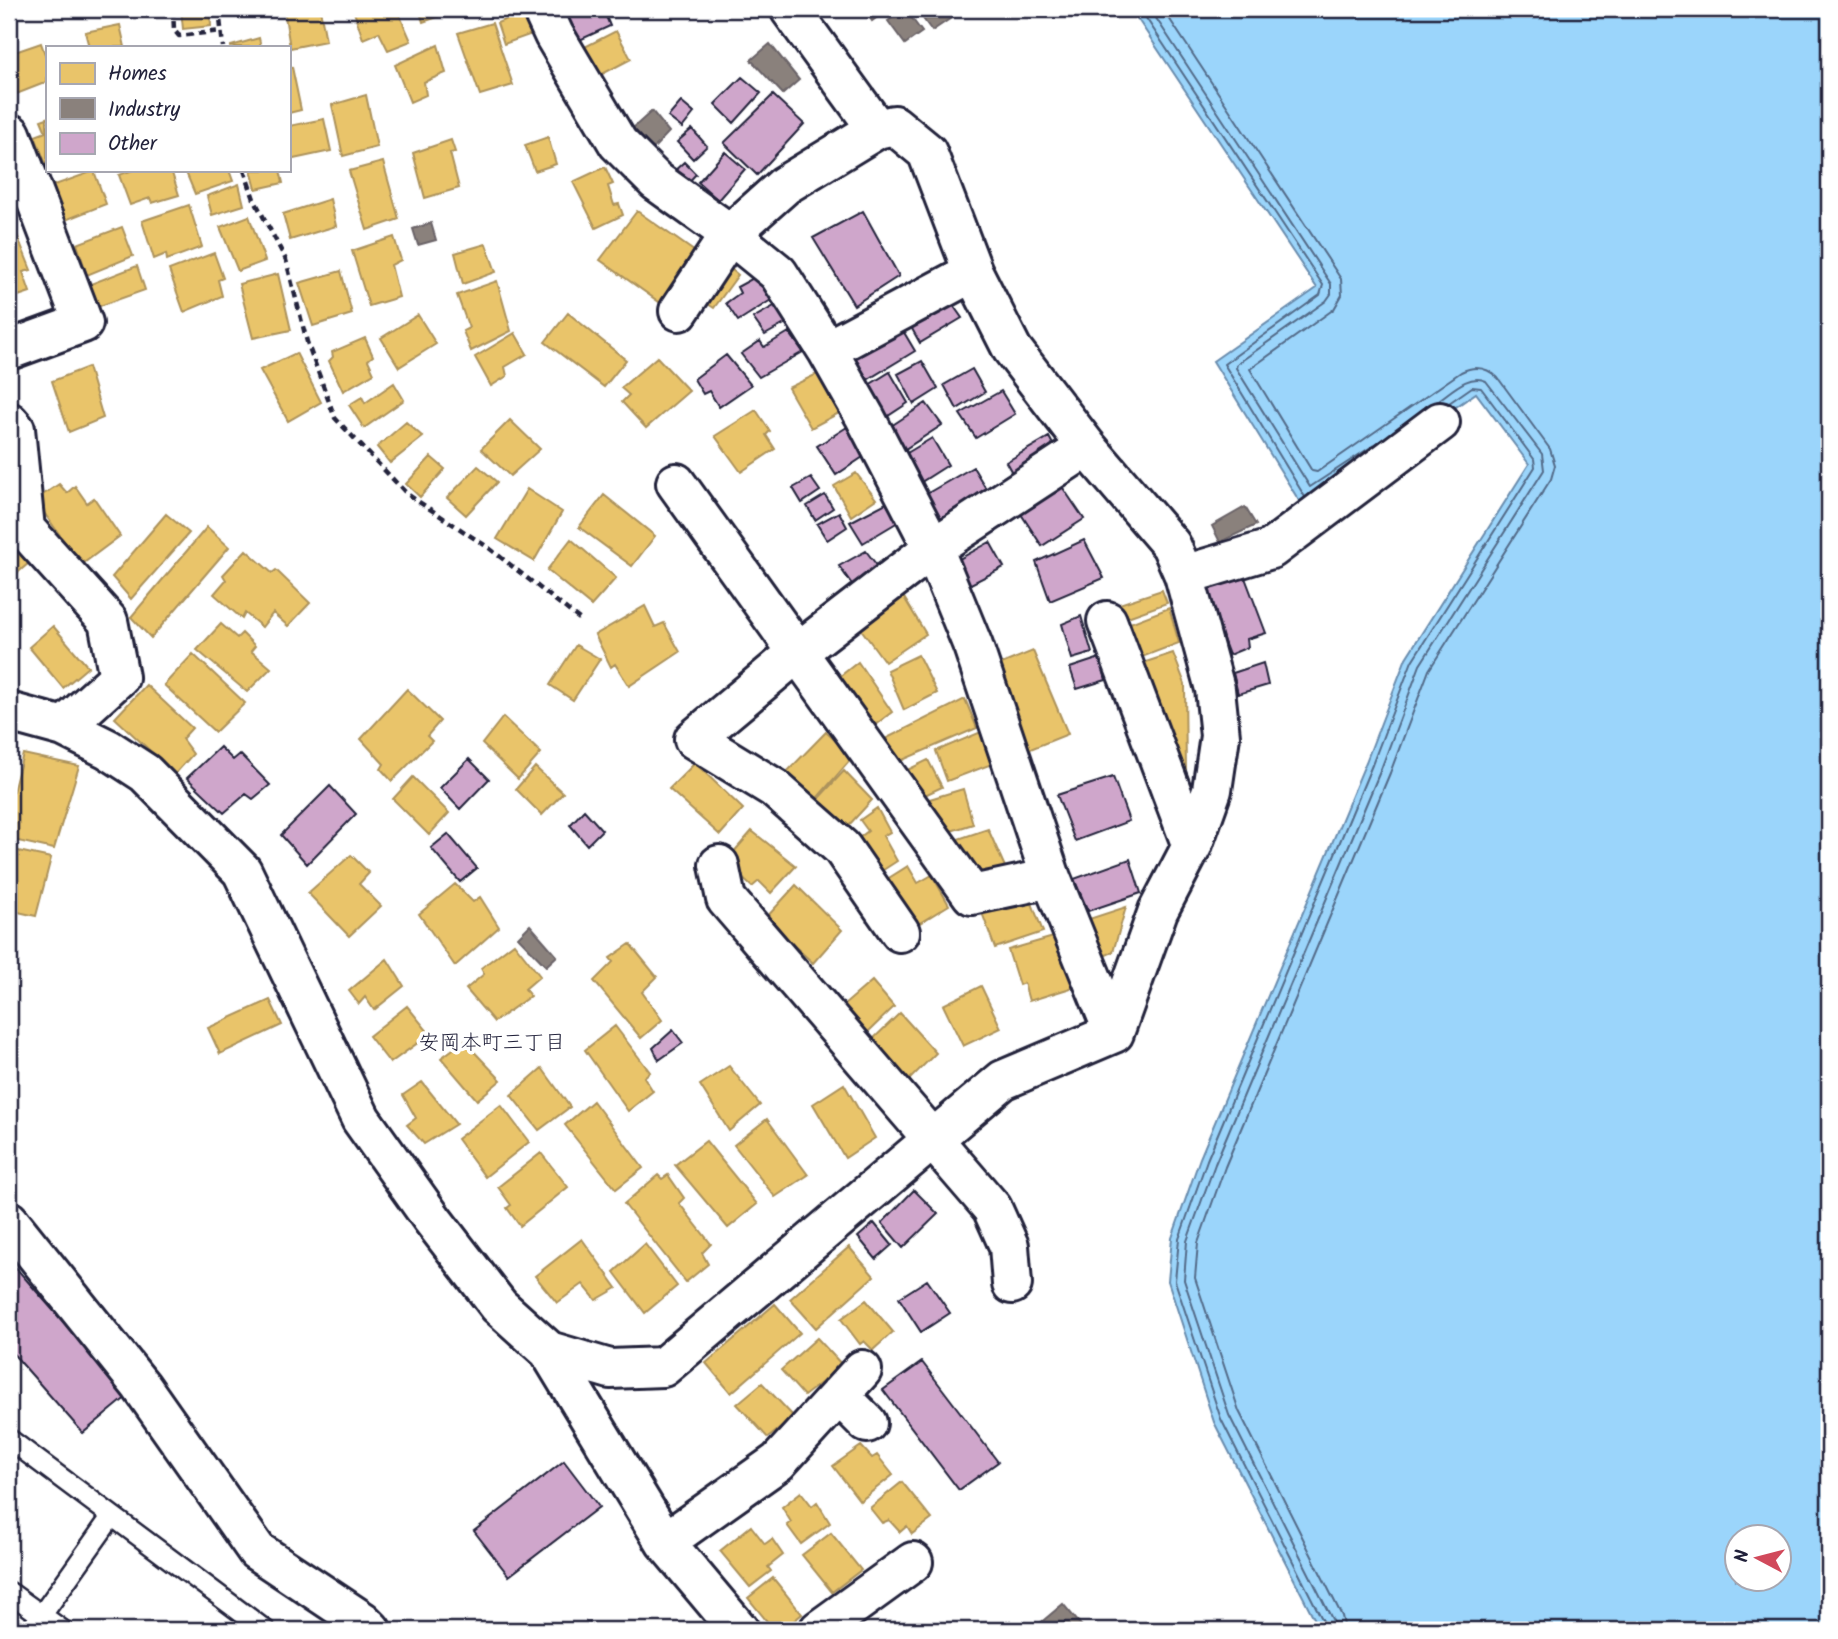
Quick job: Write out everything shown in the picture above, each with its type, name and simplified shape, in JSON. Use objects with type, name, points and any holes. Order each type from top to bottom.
[{"type":"street","points":[[542,9],[554,35],[618,143],[656,180],[778,273],[827,350],[865,417],[933,548],[973,646],[1051,878],[1114,1033]]},
{"type":"street","points":[[790,9],[877,130]]},
{"type":"street","points":[[549,1351],[610,1369],[663,1367],[1003,1080],[1114,1033],[1158,911],[1192,846],[1212,790],[1220,736],[1215,689],[1184,575],[1171,545],[1087,447],[1012,349],[972,272],[928,152],[894,125],[877,130],[785,185],[730,234],[679,311]]},
{"type":"street","points":[[9,350],[83,323],[11,134]]},
{"type":"street","points":[[827,350],[972,272]]},
{"type":"street","points":[[9,422],[15,429],[25,529],[108,621],[119,677],[64,727]]},
{"type":"street","points":[[1184,575],[1271,549],[1440,422]]},
{"type":"street","points":[[900,932],[842,848],[774,788],[694,739],[798,652],[933,548],[1087,447]]},
{"type":"street","points":[[676,483],[971,895],[1051,878]]},
{"type":"street","points":[[1107,621],[1192,846]]},
{"type":"street","points":[[9,712],[64,727],[108,748],[145,773],[242,871],[361,1119],[432,1219],[499,1306],[549,1351],[665,1542],[738,1630]]},
{"type":"street","points":[[719,864],[726,899],[992,1208],[1009,1246],[1012,1284]]},
{"type":"street","points":[[9,1220],[141,1386],[257,1551],[362,1621],[371,1630]]},
{"type":"street","points":[[665,1542],[778,1462],[850,1383],[867,1423]]},
{"type":"street","points":[[819,1630],[913,1562]]},
{"type":"lane","points":[[9,1439],[265,1630]]},
{"type":"lane","points":[[36,1623],[112,1516]]},
{"type":"lane","points":[[9,1592],[36,1623],[62,1630]]},
{"type":"lane","points":[[232,1630],[244,1614]]},
{"type":"path","points":[[173,9],[174,30],[179,36],[221,31]]},
{"type":"path","points":[[219,9],[223,46]]},
{"type":"path","points":[[245,172],[254,199],[286,260],[307,342],[335,418],[407,494],[489,548],[583,622]]},
{"type":"water","points":[[1131,9],[1829,9],[1829,1630],[1320,1630],[1214,1422],[1168,1281],[1172,1238],[1200,1158],[1366,762],[1406,658],[1529,464],[1476,393],[1306,512],[1213,361],[1317,288]]},
{"type":"building: Homes","points":[[181,9],[210,9],[211,26],[183,29]]},
{"type":"building: Homes","points":[[284,9],[320,9],[326,41],[290,46]]},
{"type":"building: Homes","points":[[353,9],[397,9],[411,41],[388,50],[379,32],[363,39]]},
{"type":"building: Homes","points":[[419,9],[448,9],[449,13],[423,22]]},
{"type":"building: Homes","points":[[526,11],[535,33],[504,44],[497,23]]},
{"type":"building: Homes","points":[[492,23],[513,85],[480,95],[458,33]]},
{"type":"building: Homes","points":[[120,25],[125,46],[89,46],[85,32]]},
{"type":"building: Homes","points":[[616,31],[631,59],[591,80],[575,52]]},
{"type":"building: Homes","points":[[259,38],[261,46],[231,46]]},
{"type":"building: Homes","points":[[41,43],[46,57],[46,82],[14,95],[9,82],[9,54]]},
{"type":"building: Homes","points":[[438,45],[446,73],[424,82],[426,95],[410,102],[395,65]]},
{"type":"building: Homes","points":[[292,67],[301,110],[290,113]]},
{"type":"building: Homes","points":[[366,95],[377,147],[343,156],[332,105]]},
{"type":"building: Homes","points":[[46,118],[46,132],[41,120]]},
{"type":"building: Homes","points":[[324,119],[331,151],[290,160],[290,126]]},
{"type":"building: Homes","points":[[46,132],[46,164],[35,136]]},
{"type":"building: Homes","points":[[548,137],[556,164],[535,171],[525,145]]},
{"type":"building: Homes","points":[[451,140],[455,152],[450,153],[459,188],[425,198],[413,153]]},
{"type":"building: Homes","points":[[383,162],[399,219],[367,230],[349,171]]},
{"type":"building: Homes","points":[[605,167],[613,184],[608,186],[614,205],[619,204],[623,215],[596,228],[573,182]]},
{"type":"building: Homes","points":[[94,172],[106,204],[63,221],[49,187]]},
{"type":"building: Homes","points":[[127,172],[172,172],[179,195],[152,203],[150,198],[130,205],[119,175]]},
{"type":"building: Homes","points":[[186,172],[230,172],[233,181],[195,194]]},
{"type":"building: Homes","points":[[252,172],[280,172],[283,183],[256,189]]},
{"type":"building: Homes","points":[[239,184],[244,205],[212,215],[207,196]]},
{"type":"building: Homes","points":[[330,199],[336,226],[290,240],[283,214]]},
{"type":"building: Homes","points":[[189,205],[202,247],[167,260],[166,254],[154,259],[142,221]]},
{"type":"building: Homes","points":[[637,211],[698,254],[662,304],[600,260]]},
{"type":"building: Homes","points":[[249,216],[265,261],[238,271],[220,227]]},
{"type":"building: Homes","points":[[122,227],[133,256],[87,275],[77,244]]},
{"type":"building: Homes","points":[[15,230],[31,270],[23,272],[30,292],[9,299],[9,233]]},
{"type":"building: Homes","points":[[394,237],[401,260],[391,265],[399,297],[369,306],[352,251]]},
{"type":"building: Homes","points":[[486,244],[496,272],[463,284],[455,253]]},
{"type":"building: Homes","points":[[214,253],[223,278],[218,280],[222,296],[184,312],[169,270]]},
{"type":"building: Homes","points":[[723,262],[738,275],[714,308],[696,296]]},
{"type":"building: Homes","points":[[137,266],[145,290],[97,307],[88,285]]},
{"type":"building: Homes","points":[[341,271],[352,314],[313,326],[299,283]]},
{"type":"building: Homes","points":[[278,274],[291,330],[253,338],[239,284]]},
{"type":"building: Homes","points":[[497,281],[511,331],[471,351],[463,331],[469,328],[457,295]]},
{"type":"building: Homes","points":[[568,313],[626,360],[604,387],[545,342]]},
{"type":"building: Homes","points":[[418,315],[436,344],[399,367],[381,338]]},
{"type":"building: Homes","points":[[515,333],[527,354],[505,367],[507,376],[491,386],[475,357]]},
{"type":"building: Homes","points":[[365,338],[373,356],[368,360],[374,373],[343,391],[329,361],[333,357],[332,352]]},
{"type":"building: Homes","points":[[296,353],[321,402],[288,421],[260,370]]},
{"type":"building: Homes","points":[[657,357],[689,391],[646,428],[622,402],[629,395],[621,388]]},
{"type":"building: Homes","points":[[88,367],[103,418],[69,432],[52,381]]},
{"type":"building: Homes","points":[[817,374],[839,413],[811,428],[788,388]]},
{"type":"building: Homes","points":[[394,383],[404,400],[364,428],[349,405],[362,397],[365,403]]},
{"type":"building: Homes","points":[[756,410],[770,431],[766,435],[775,449],[741,472],[715,436]]},
{"type":"building: Homes","points":[[510,420],[540,449],[510,476],[481,449]]},
{"type":"building: Homes","points":[[406,422],[423,437],[390,463],[377,447]]},
{"type":"building: Homes","points":[[431,457],[445,469],[420,497],[406,484]]},
{"type":"building: Homes","points":[[478,466],[497,482],[466,515],[447,498]]},
{"type":"building: Homes","points":[[856,473],[876,499],[851,516],[834,486]]},
{"type":"building: Homes","points":[[59,484],[67,493],[75,486],[87,503],[94,498],[120,536],[81,565],[35,500]]},
{"type":"building: Homes","points":[[527,489],[562,512],[534,561],[497,539]]},
{"type":"building: Homes","points":[[604,495],[655,536],[632,566],[579,527]]},
{"type":"building: Homes","points":[[166,514],[189,533],[131,599],[112,577]]},
{"type":"building: Homes","points":[[207,527],[229,547],[151,638],[131,617]]},
{"type":"building: Homes","points":[[9,532],[29,563],[9,580]]},
{"type":"building: Homes","points":[[571,539],[616,578],[591,606],[547,570]]},
{"type":"building: Homes","points":[[246,550],[272,573],[276,570],[310,603],[288,626],[273,613],[262,627],[245,613],[242,619],[214,594],[226,580],[223,575]]},
{"type":"building: Homes","points":[[1162,590],[1167,603],[1122,619],[1116,605]]},
{"type":"building: Homes","points":[[903,596],[926,634],[885,662],[858,625]]},
{"type":"building: Homes","points":[[645,606],[655,627],[664,623],[680,652],[629,686],[615,664],[611,667],[595,635]]},
{"type":"building: Homes","points":[[1169,608],[1179,643],[1134,660],[1122,626]]},
{"type":"building: Homes","points":[[221,624],[237,638],[242,633],[255,646],[251,651],[271,668],[247,692],[197,650]]},
{"type":"building: Homes","points":[[53,626],[88,667],[63,688],[29,647]]},
{"type":"building: Homes","points":[[576,645],[600,659],[573,700],[550,685]]},
{"type":"building: Homes","points":[[1033,651],[1068,734],[1028,750],[994,667]]},
{"type":"building: Homes","points":[[1173,653],[1185,684],[1186,772],[1175,777],[1137,665]]},
{"type":"building: Homes","points":[[193,654],[245,703],[215,732],[164,685]]},
{"type":"building: Homes","points":[[918,655],[937,693],[904,710],[887,670]]},
{"type":"building: Homes","points":[[858,662],[892,712],[875,725],[858,700],[848,706],[834,681]]},
{"type":"building: Homes","points":[[146,685],[192,728],[182,739],[193,754],[175,774],[115,718]]},
{"type":"building: Homes","points":[[407,689],[440,721],[427,736],[432,741],[392,781],[381,769],[384,764],[361,739]]},
{"type":"building: Homes","points":[[965,699],[977,728],[891,765],[881,741]]},
{"type":"building: Homes","points":[[503,717],[541,753],[518,779],[482,744]]},
{"type":"building: Homes","points":[[826,732],[853,757],[812,804],[781,778]]},
{"type":"building: Homes","points":[[981,732],[992,764],[947,781],[936,751]]},
{"type":"building: Homes","points":[[23,754],[79,766],[54,849],[9,839],[9,807]]},
{"type":"building: Homes","points":[[928,760],[942,787],[912,801],[897,775]]},
{"type":"building: Homes","points":[[695,763],[743,809],[720,835],[669,789]]},
{"type":"building: Homes","points":[[535,767],[563,793],[542,815],[516,789]]},
{"type":"building: Homes","points":[[844,771],[872,800],[848,826],[818,799]]},
{"type":"building: Homes","points":[[413,777],[449,813],[429,835],[393,799]]},
{"type":"building: Homes","points":[[963,789],[973,824],[935,836],[923,801]]},
{"type":"building: Homes","points":[[877,808],[890,832],[883,836],[897,861],[874,876],[851,844],[868,831],[860,820]]},
{"type":"building: Homes","points":[[988,829],[1005,867],[969,881],[952,841]]},
{"type":"building: Homes","points":[[752,831],[796,866],[771,893],[759,881],[752,887],[725,862]]},
{"type":"building: Homes","points":[[9,849],[51,858],[36,916],[9,910]]},
{"type":"building: Homes","points":[[351,855],[369,873],[359,884],[381,906],[349,936],[308,893]]},
{"type":"building: Homes","points":[[908,866],[918,883],[932,875],[949,905],[918,924],[915,918],[909,922],[884,881]]},
{"type":"building: Homes","points":[[455,884],[473,902],[480,897],[499,927],[455,966],[419,914]]},
{"type":"building: Homes","points":[[796,885],[842,930],[813,963],[765,919]]},
{"type":"building: Homes","points":[[1027,890],[1043,932],[995,948],[980,907]]},
{"type":"building: Homes","points":[[1126,907],[1113,952],[1104,956],[1089,919]]},
{"type":"building: Homes","points":[[1057,936],[1077,986],[1029,1001],[1024,983],[1019,985],[1008,950]]},
{"type":"building: Homes","points":[[514,943],[540,976],[525,989],[530,996],[494,1022],[466,989],[484,974],[481,968]]},
{"type":"building: Homes","points":[[630,944],[657,977],[642,992],[662,1020],[641,1038],[594,981],[613,962],[610,958]]},
{"type":"building: Homes","points":[[387,959],[404,986],[374,1010],[365,997],[359,1004],[349,991]]},
{"type":"building: Homes","points":[[872,981],[894,1007],[868,1032],[844,1005]]},
{"type":"building: Homes","points":[[981,986],[1001,1028],[963,1046],[943,1005]]},
{"type":"building: Homes","points":[[270,1000],[282,1025],[220,1054],[208,1028]]},
{"type":"building: Homes","points":[[407,1006],[430,1034],[390,1063],[369,1036]]},
{"type":"building: Homes","points":[[900,1013],[936,1053],[908,1081],[872,1040]]},
{"type":"building: Homes","points":[[615,1026],[650,1072],[644,1077],[653,1091],[628,1111],[585,1050]]},
{"type":"building: Homes","points":[[464,1041],[501,1080],[477,1100],[441,1058]]},
{"type":"building: Homes","points":[[729,1066],[760,1105],[729,1131],[700,1085]]},
{"type":"building: Homes","points":[[542,1068],[570,1107],[539,1130],[511,1095]]},
{"type":"building: Homes","points":[[422,1082],[456,1124],[424,1144],[407,1125],[416,1118],[403,1095]]},
{"type":"building: Homes","points":[[844,1084],[875,1138],[845,1158],[813,1104]]},
{"type":"building: Homes","points":[[593,1101],[643,1168],[616,1189],[565,1125]]},
{"type":"building: Homes","points":[[501,1105],[529,1142],[485,1177],[457,1139]]},
{"type":"building: Homes","points":[[767,1119],[808,1175],[775,1197],[734,1145]]},
{"type":"building: Homes","points":[[706,1141],[757,1204],[728,1228],[675,1165]]},
{"type":"building: Homes","points":[[541,1153],[568,1187],[520,1226],[507,1208],[511,1205],[498,1187]]},
{"type":"building: Homes","points":[[658,1175],[662,1179],[668,1175],[684,1198],[679,1203],[711,1244],[702,1253],[708,1264],[686,1282],[624,1204]]},
{"type":"building: Homes","points":[[582,1239],[617,1288],[596,1300],[583,1284],[557,1303],[535,1276]]},
{"type":"building: Homes","points":[[645,1244],[677,1286],[645,1313],[614,1272]]},
{"type":"building: Homes","points":[[849,1247],[874,1276],[816,1328],[790,1299]]},
{"type":"building: Homes","points":[[866,1300],[893,1332],[873,1350],[864,1341],[860,1344],[841,1319]]},
{"type":"building: Homes","points":[[775,1304],[800,1333],[731,1393],[706,1363]]},
{"type":"building: Homes","points":[[817,1338],[843,1366],[804,1396],[781,1370]]},
{"type":"building: Homes","points":[[762,1383],[794,1417],[768,1438],[737,1404]]},
{"type":"building: Homes","points":[[861,1446],[872,1458],[877,1455],[893,1475],[860,1501],[833,1466]]},
{"type":"building: Homes","points":[[902,1482],[932,1519],[912,1534],[907,1526],[900,1532],[889,1520],[882,1523],[870,1508]]},
{"type":"building: Homes","points":[[801,1492],[812,1506],[817,1502],[830,1523],[801,1544],[787,1525],[791,1522],[782,1507]]},
{"type":"building: Homes","points":[[751,1526],[765,1544],[772,1539],[783,1555],[768,1567],[771,1571],[750,1587],[720,1551]]},
{"type":"building: Homes","points":[[831,1533],[861,1570],[832,1592],[802,1555]]},
{"type":"building: Homes","points":[[773,1578],[802,1614],[784,1629],[781,1625],[774,1630],[748,1598]]},
{"type":"building: Industry","points":[[864,9],[888,9],[872,21]]},
{"type":"building: Industry","points":[[905,9],[922,32],[905,44],[888,21]]},
{"type":"building: Industry","points":[[916,9],[957,9],[960,12],[932,31]]},
{"type":"building: Industry","points":[[770,44],[799,80],[783,94],[751,60]]},
{"type":"building: Industry","points":[[652,111],[669,132],[653,149],[633,128]]},
{"type":"building: Industry","points":[[431,223],[436,240],[418,245],[413,229]]},
{"type":"building: Industry","points":[[1245,507],[1256,525],[1220,542],[1212,526]]},
{"type":"building: Industry","points":[[530,925],[557,956],[546,966],[518,937]]},
{"type":"building: Industry","points":[[1063,1604],[1085,1630],[1032,1630]]},
{"type":"building: Other","points":[[577,9],[603,9],[610,26],[571,44],[558,16]]},
{"type":"building: Other","points":[[742,77],[761,93],[734,123],[715,104]]},
{"type":"building: Other","points":[[773,95],[804,124],[757,175],[724,143]]},
{"type":"building: Other","points":[[681,102],[694,113],[682,128],[668,117]]},
{"type":"building: Other","points":[[692,129],[707,146],[693,159],[677,142]]},
{"type":"building: Other","points":[[725,152],[745,169],[718,200],[698,182]]},
{"type":"building: Other","points":[[684,162],[696,174],[686,185],[673,172]]},
{"type":"building: Other","points":[[863,211],[899,276],[854,305],[813,238]]},
{"type":"building: Other","points":[[757,276],[771,300],[738,321],[726,303],[740,293],[737,287]]},
{"type":"building: Other","points":[[948,298],[962,318],[920,343],[907,320]]},
{"type":"building: Other","points":[[776,305],[788,322],[765,335],[753,318]]},
{"type":"building: Other","points":[[902,329],[915,351],[862,383],[846,355]]},
{"type":"building: Other","points":[[789,332],[803,352],[759,377],[741,354],[760,341],[764,347]]},
{"type":"building: Other","points":[[726,355],[751,385],[719,407],[709,391],[703,394],[694,379]]},
{"type":"building: Other","points":[[922,361],[938,389],[914,404],[898,374]]},
{"type":"building: Other","points":[[972,369],[985,392],[957,409],[944,385]]},
{"type":"building: Other","points":[[890,372],[908,403],[882,420],[864,388]]},
{"type":"building: Other","points":[[1001,391],[1015,414],[976,438],[960,414]]},
{"type":"building: Other","points":[[926,403],[942,425],[902,451],[888,428]]},
{"type":"building: Other","points":[[847,427],[866,455],[836,475],[817,446]]},
{"type":"building: Other","points":[[1049,437],[1057,452],[1015,478],[1006,462]]},
{"type":"building: Other","points":[[932,438],[948,465],[918,484],[902,456]]},
{"type":"building: Other","points":[[973,467],[988,492],[939,523],[921,497]]},
{"type":"building: Other","points":[[811,478],[820,491],[802,503],[793,488]]},
{"type":"building: Other","points":[[1061,485],[1084,519],[1042,546],[1021,514]]},
{"type":"building: Other","points":[[825,495],[833,508],[815,520],[807,506]]},
{"type":"building: Other","points":[[886,503],[898,522],[863,543],[850,522]]},
{"type":"building: Other","points":[[839,512],[847,527],[827,540],[817,524]]},
{"type":"building: Other","points":[[1084,540],[1104,578],[1050,601],[1036,562]]},
{"type":"building: Other","points":[[990,542],[1004,567],[967,586],[954,562]]},
{"type":"building: Other","points":[[866,551],[882,572],[856,590],[839,566]]},
{"type":"building: Other","points":[[1241,567],[1266,633],[1247,639],[1248,647],[1229,655],[1202,583]]},
{"type":"building: Other","points":[[1081,616],[1092,653],[1072,659],[1062,624]]},
{"type":"building: Other","points":[[1100,658],[1106,680],[1077,689],[1070,668]]},
{"type":"building: Other","points":[[1263,663],[1268,685],[1238,694],[1233,673]]},
{"type":"building: Other","points":[[220,747],[233,760],[240,754],[270,785],[253,799],[246,794],[224,813],[187,778]]},
{"type":"building: Other","points":[[469,759],[489,779],[460,809],[440,788]]},
{"type":"building: Other","points":[[1113,777],[1129,821],[1075,841],[1057,795]]},
{"type":"building: Other","points":[[330,786],[356,814],[307,864],[281,835]]},
{"type":"building: Other","points":[[584,810],[602,830],[587,845],[570,825]]},
{"type":"building: Other","points":[[448,834],[477,868],[460,882],[431,848]]},
{"type":"building: Other","points":[[1130,859],[1141,893],[1088,911],[1074,879]]},
{"type":"building: Other","points":[[673,1030],[683,1043],[659,1060],[653,1048]]},
{"type":"building: Other","points":[[914,1190],[938,1214],[903,1248],[882,1223]]},
{"type":"building: Other","points":[[874,1223],[892,1245],[876,1259],[858,1237]]},
{"type":"building: Other","points":[[9,1260],[128,1396],[83,1433],[9,1349]]},
{"type":"building: Other","points":[[927,1280],[950,1313],[921,1332],[899,1298]]},
{"type":"building: Other","points":[[922,1362],[998,1462],[959,1490],[883,1390]]},
{"type":"building: Other","points":[[564,1461],[599,1507],[509,1576],[474,1531]]},
{"type":"district","name":"安岡本町三丁目","points":[[492,1043]]}]
